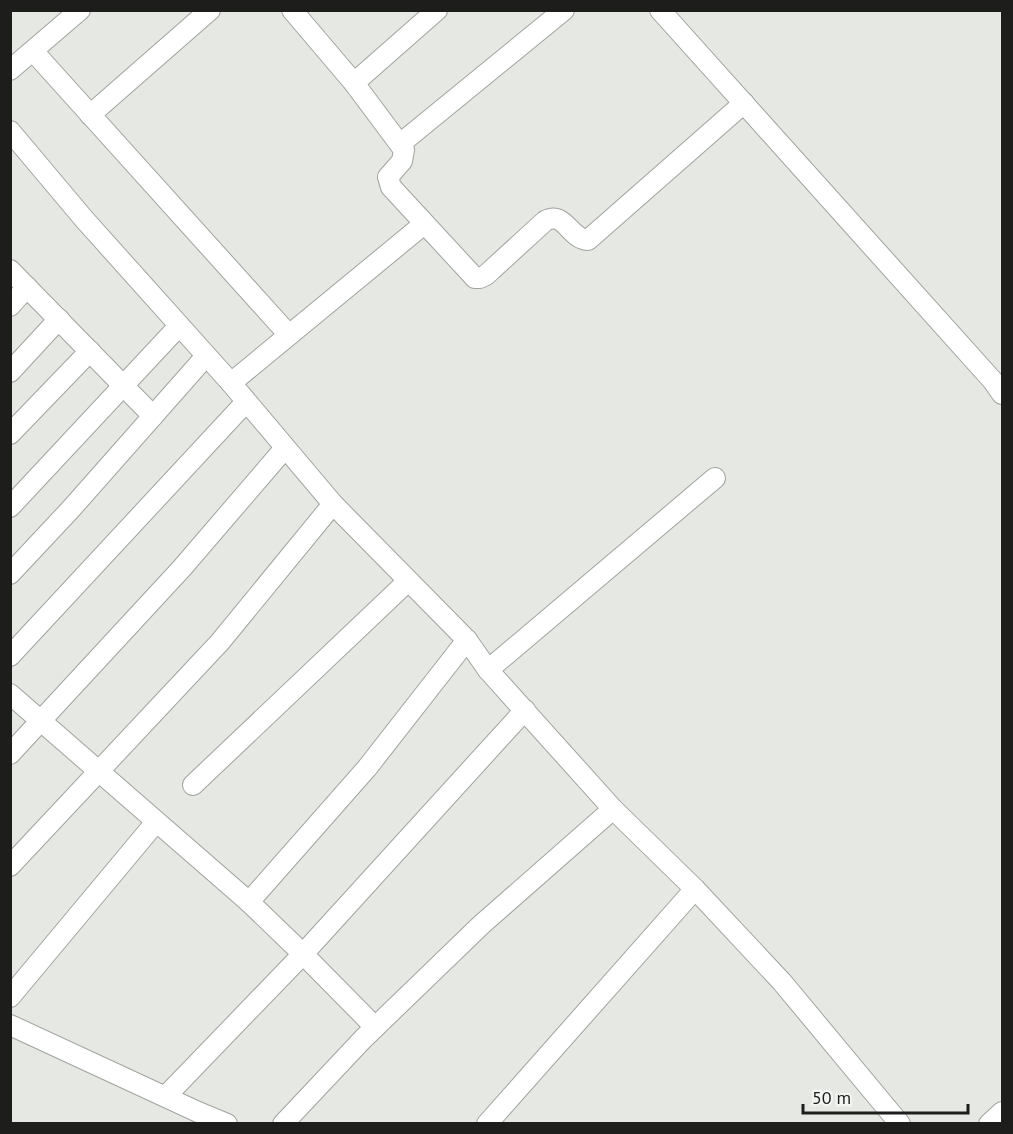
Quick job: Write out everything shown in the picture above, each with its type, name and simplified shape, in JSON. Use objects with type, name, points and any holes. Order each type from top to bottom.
[{"type":"street","points":[[10,70],[80,10]]},
{"type":"street","points":[[90,115],[210,10]]},
{"type":"street","points":[[292,10],[354,83],[400,144],[404,156],[390,172],[388,181],[424,224],[475,278],[486,274],[545,220],[552,217],[558,218],[576,237],[588,240],[744,103]]},
{"type":"street","points":[[354,83],[437,10]]},
{"type":"street","points":[[400,144],[564,10]]},
{"type":"street","points":[[660,10],[999,382]]},
{"type":"street","points":[[33,51],[289,335]]},
{"type":"street","points":[[10,131],[231,383],[333,504],[467,640],[488,670],[613,808],[696,889],[782,982],[900,1124]]},
{"type":"street","points":[[231,383],[424,224]]},
{"type":"street","points":[[10,270],[153,416]]},
{"type":"street","points":[[10,306],[27,287]]},
{"type":"street","points":[[10,372],[59,319]]},
{"type":"street","points":[[10,507],[179,326]]},
{"type":"street","points":[[10,434],[90,351]]},
{"type":"street","points":[[10,574],[70,510],[206,356]]},
{"type":"street","points":[[10,656],[246,402]]},
{"type":"street","points":[[10,754],[182,568],[285,448]]},
{"type":"street","points":[[488,670],[715,478]]},
{"type":"street","points":[[10,866],[220,642],[333,504]]},
{"type":"street","points":[[193,786],[408,581]]},
{"type":"street","points":[[249,902],[367,768],[467,640]]},
{"type":"street","points":[[10,694],[249,902],[375,1027]]},
{"type":"street","points":[[166,1096],[303,954],[525,710]]},
{"type":"street","points":[[283,1124],[375,1027],[481,924],[613,808]]},
{"type":"street","points":[[10,997],[156,822]]},
{"type":"street","points":[[487,1124],[696,889]]},
{"type":"street","points":[[10,1025],[166,1096],[195,1118],[227,1124]]},
{"type":"street","points":[[989,1124],[1002,1112]]}]
